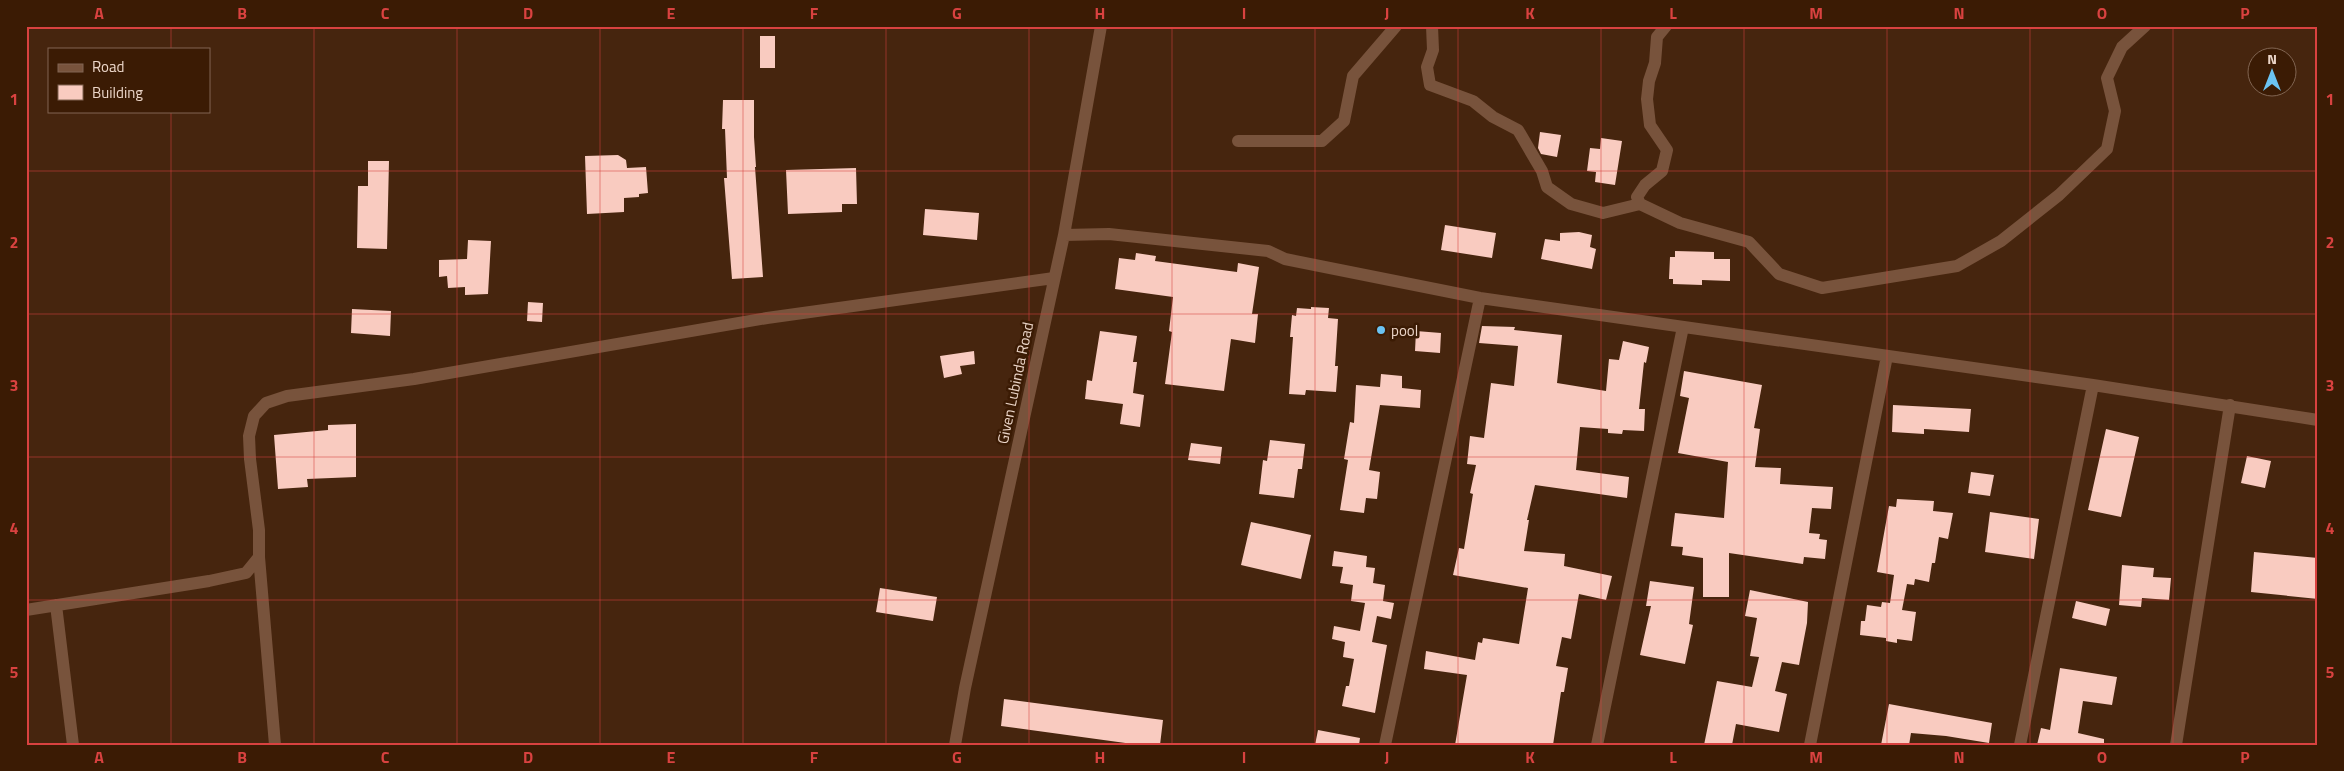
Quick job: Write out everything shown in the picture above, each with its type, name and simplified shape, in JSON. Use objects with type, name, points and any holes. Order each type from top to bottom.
[{"type":"street","name":"Given Lubinda Road","points":[[955,745],[965,688],[1064,235],[1101,26]]},
{"type":"street","points":[[1238,141],[1322,141],[1344,121],[1353,76],[1396,26]]},
{"type":"street","points":[[1432,26],[1433,50],[1427,67],[1430,85],[1473,101],[1518,130],[1542,171],[1547,187],[1571,204],[1603,213],[1640,204],[1680,222],[1749,242],[1779,274],[1822,288],[1957,266],[2001,241],[2059,195],[2108,149],[2115,111],[2108,78],[2122,47],[2145,26]]},
{"type":"street","points":[[1640,204],[1637,197],[1646,185],[1662,171],[1667,150],[1650,125],[1647,99],[1649,81],[1655,63],[1657,37],[1666,26]]},
{"type":"street","points":[[1064,235],[1109,234],[1268,251],[1285,259],[1480,298],[2093,385],[2318,420]]},
{"type":"street","points":[[275,745],[261,585],[259,530],[250,459],[250,436],[254,416],[266,403],[296,394],[481,368],[695,329],[1054,278]]},
{"type":"street","points":[[1385,745],[1480,298]]},
{"type":"street","points":[[1597,745],[1683,326]]},
{"type":"street","points":[[1810,745],[1887,356]]},
{"type":"street","points":[[2020,745],[2093,385]]},
{"type":"street","points":[[2176,745],[2230,405]]},
{"type":"street","points":[[26,610],[209,582],[246,573],[259,557]]},
{"type":"street","points":[[246,573],[261,585]]},
{"type":"street","points":[[56,605],[72,745]]},
{"type":"building","points":[[760,36],[775,36],[775,68],[760,68]]},
{"type":"building","points":[[723,100],[754,100],[755,167],[763,277],[732,279],[724,178],[727,178],[725,129],[722,129]]},
{"type":"building","points":[[1540,132],[1561,135],[1557,157],[1541,154],[1538,148]]},
{"type":"building","points":[[1601,138],[1622,141],[1615,185],[1595,182],[1596,172],[1587,171],[1590,148],[1600,149]]},
{"type":"building","points":[[618,155],[626,160],[627,168],[646,167],[648,193],[639,194],[639,197],[624,198],[624,212],[587,214],[585,156]]},
{"type":"building","points":[[368,161],[389,161],[387,249],[357,248],[358,186],[368,186]]},
{"type":"building","points":[[856,168],[857,204],[842,204],[842,212],[788,214],[786,170]]},
{"type":"building","points":[[925,209],[979,213],[977,240],[923,235]]},
{"type":"building","points":[[1445,225],[1496,233],[1492,258],[1441,250]]},
{"type":"building","points":[[1579,232],[1592,235],[1590,247],[1596,249],[1592,269],[1541,259],[1545,239],[1560,241],[1560,233]]},
{"type":"building","points":[[468,240],[491,241],[488,294],[465,295],[465,287],[448,288],[447,276],[439,277],[439,260],[467,259]]},
{"type":"building","points":[[1675,251],[1714,252],[1714,259],[1730,259],[1730,281],[1702,280],[1702,285],[1673,284],[1673,279],[1669,279],[1670,257],[1675,257]]},
{"type":"building","points":[[1136,253],[1156,256],[1155,261],[1237,272],[1238,263],[1259,267],[1252,314],[1258,314],[1255,343],[1231,339],[1224,391],[1165,384],[1172,332],[1169,331],[1173,297],[1115,289],[1119,258],[1135,260]]},
{"type":"building","points":[[528,302],[543,303],[542,322],[527,321]]},
{"type":"building","points":[[1311,307],[1329,308],[1328,318],[1338,319],[1335,366],[1338,366],[1336,392],[1306,390],[1305,395],[1289,394],[1293,337],[1290,337],[1292,315],[1296,316],[1297,308],[1311,309]]},
{"type":"building","points":[[352,309],[391,311],[390,336],[351,333]]},
{"type":"building","points":[[1482,326],[1515,327],[1514,330],[1562,335],[1557,383],[1606,391],[1609,359],[1619,360],[1623,341],[1649,347],[1646,363],[1644,362],[1639,409],[1645,409],[1644,431],[1623,430],[1622,434],[1608,433],[1608,429],[1580,427],[1576,470],[1629,477],[1627,498],[1535,485],[1527,520],[1529,520],[1524,551],[1565,554],[1564,566],[1612,576],[1606,600],[1579,594],[1571,639],[1562,637],[1556,666],[1568,668],[1564,692],[1561,692],[1553,745],[1455,745],[1467,675],[1424,669],[1426,651],[1475,660],[1478,642],[1482,643],[1483,638],[1519,644],[1528,588],[1453,575],[1459,548],[1464,549],[1473,494],[1470,493],[1476,465],[1467,464],[1470,436],[1484,438],[1491,383],[1514,386],[1518,346],[1479,343]]},
{"type":"building","points":[[1100,331],[1137,336],[1133,362],[1137,362],[1133,393],[1144,395],[1140,427],[1120,424],[1123,404],[1085,399],[1087,380],[1092,381]]},
{"type":"building","points":[[1416,331],[1441,333],[1440,353],[1415,351]]},
{"type":"building","points":[[974,351],[975,364],[960,366],[962,374],[944,378],[940,356]]},
{"type":"building","points":[[1684,371],[1762,385],[1754,428],[1760,429],[1755,467],[1781,468],[1780,484],[1833,487],[1831,509],[1812,508],[1809,533],[1820,534],[1819,539],[1827,540],[1825,559],[1804,557],[1803,564],[1729,553],[1729,597],[1703,597],[1703,558],[1682,555],[1683,547],[1671,546],[1675,513],[1724,518],[1728,462],[1678,453],[1689,398],[1680,396]]},
{"type":"building","points":[[1381,374],[1402,376],[1402,388],[1421,390],[1420,408],[1380,405],[1369,470],[1380,472],[1377,499],[1366,498],[1364,513],[1340,510],[1348,460],[1344,459],[1350,422],[1354,423],[1356,385],[1380,387]]},
{"type":"building","points":[[1893,405],[1971,409],[1969,432],[1924,429],[1924,434],[1892,432]]},
{"type":"building","points":[[356,424],[356,477],[307,479],[308,487],[278,489],[274,435],[328,430],[328,425]]},
{"type":"building","points":[[2106,429],[2139,437],[2121,517],[2088,510]]},
{"type":"building","points":[[1270,440],[1305,444],[1302,469],[1298,469],[1294,498],[1259,494],[1263,460],[1267,461]]},
{"type":"building","points":[[1191,443],[1222,447],[1220,464],[1188,460]]},
{"type":"building","points":[[2247,456],[2271,461],[2265,488],[2241,483]]},
{"type":"building","points":[[1971,472],[1994,475],[1990,496],[1968,493]]},
{"type":"building","points":[[1897,499],[1934,501],[1933,511],[1953,513],[1948,539],[1939,537],[1935,563],[1932,563],[1929,582],[1915,579],[1914,585],[1907,584],[1902,610],[1916,612],[1912,641],[1897,639],[1897,643],[1886,641],[1886,638],[1860,635],[1861,621],[1865,621],[1867,605],[1881,607],[1882,602],[1890,603],[1894,575],[1877,572],[1889,506],[1896,507]]},
{"type":"building","points":[[1990,512],[2039,519],[2034,559],[1985,552]]},
{"type":"building","points":[[1251,522],[1311,535],[1301,579],[1241,565]]},
{"type":"building","points":[[1334,551],[1367,556],[1366,567],[1375,568],[1373,583],[1385,585],[1383,601],[1394,603],[1391,619],[1377,616],[1372,642],[1387,645],[1375,713],[1342,706],[1346,686],[1349,686],[1354,659],[1343,657],[1345,642],[1332,639],[1334,626],[1360,631],[1365,603],[1351,601],[1353,585],[1340,583],[1343,567],[1332,566]]},
{"type":"building","points":[[2254,552],[2318,558],[2318,599],[2251,592]]},
{"type":"building","points":[[2122,565],[2154,568],[2153,577],[2171,578],[2169,600],[2142,598],[2141,607],[2119,605]]},
{"type":"building","points":[[1650,581],[1694,587],[1689,624],[1693,625],[1685,664],[1640,655],[1651,606],[1646,606]]},
{"type":"building","points":[[880,588],[937,597],[933,621],[876,612]]},
{"type":"building","points":[[1750,590],[1808,602],[1807,623],[1799,665],[1782,662],[1775,691],[1787,694],[1779,732],[1736,724],[1732,745],[1704,745],[1717,681],[1752,687],[1759,657],[1750,656],[1757,618],[1745,616]]},
{"type":"building","points":[[2076,601],[2110,609],[2106,626],[2072,618]]},
{"type":"building","points":[[2060,668],[2117,677],[2112,705],[2083,701],[2078,733],[2104,739],[2104,745],[2037,745],[2041,728],[2050,730]]},
{"type":"building","points":[[1004,699],[1163,720],[1160,745],[1140,745],[1001,726]]},
{"type":"building","points":[[1889,704],[1992,723],[1989,743],[1911,733],[1909,745],[1881,745]]},
{"type":"building","points":[[1318,730],[1360,738],[1359,745],[1315,745]]},
{"type":"place","name":"pool","points":[[1381,330]]}]
